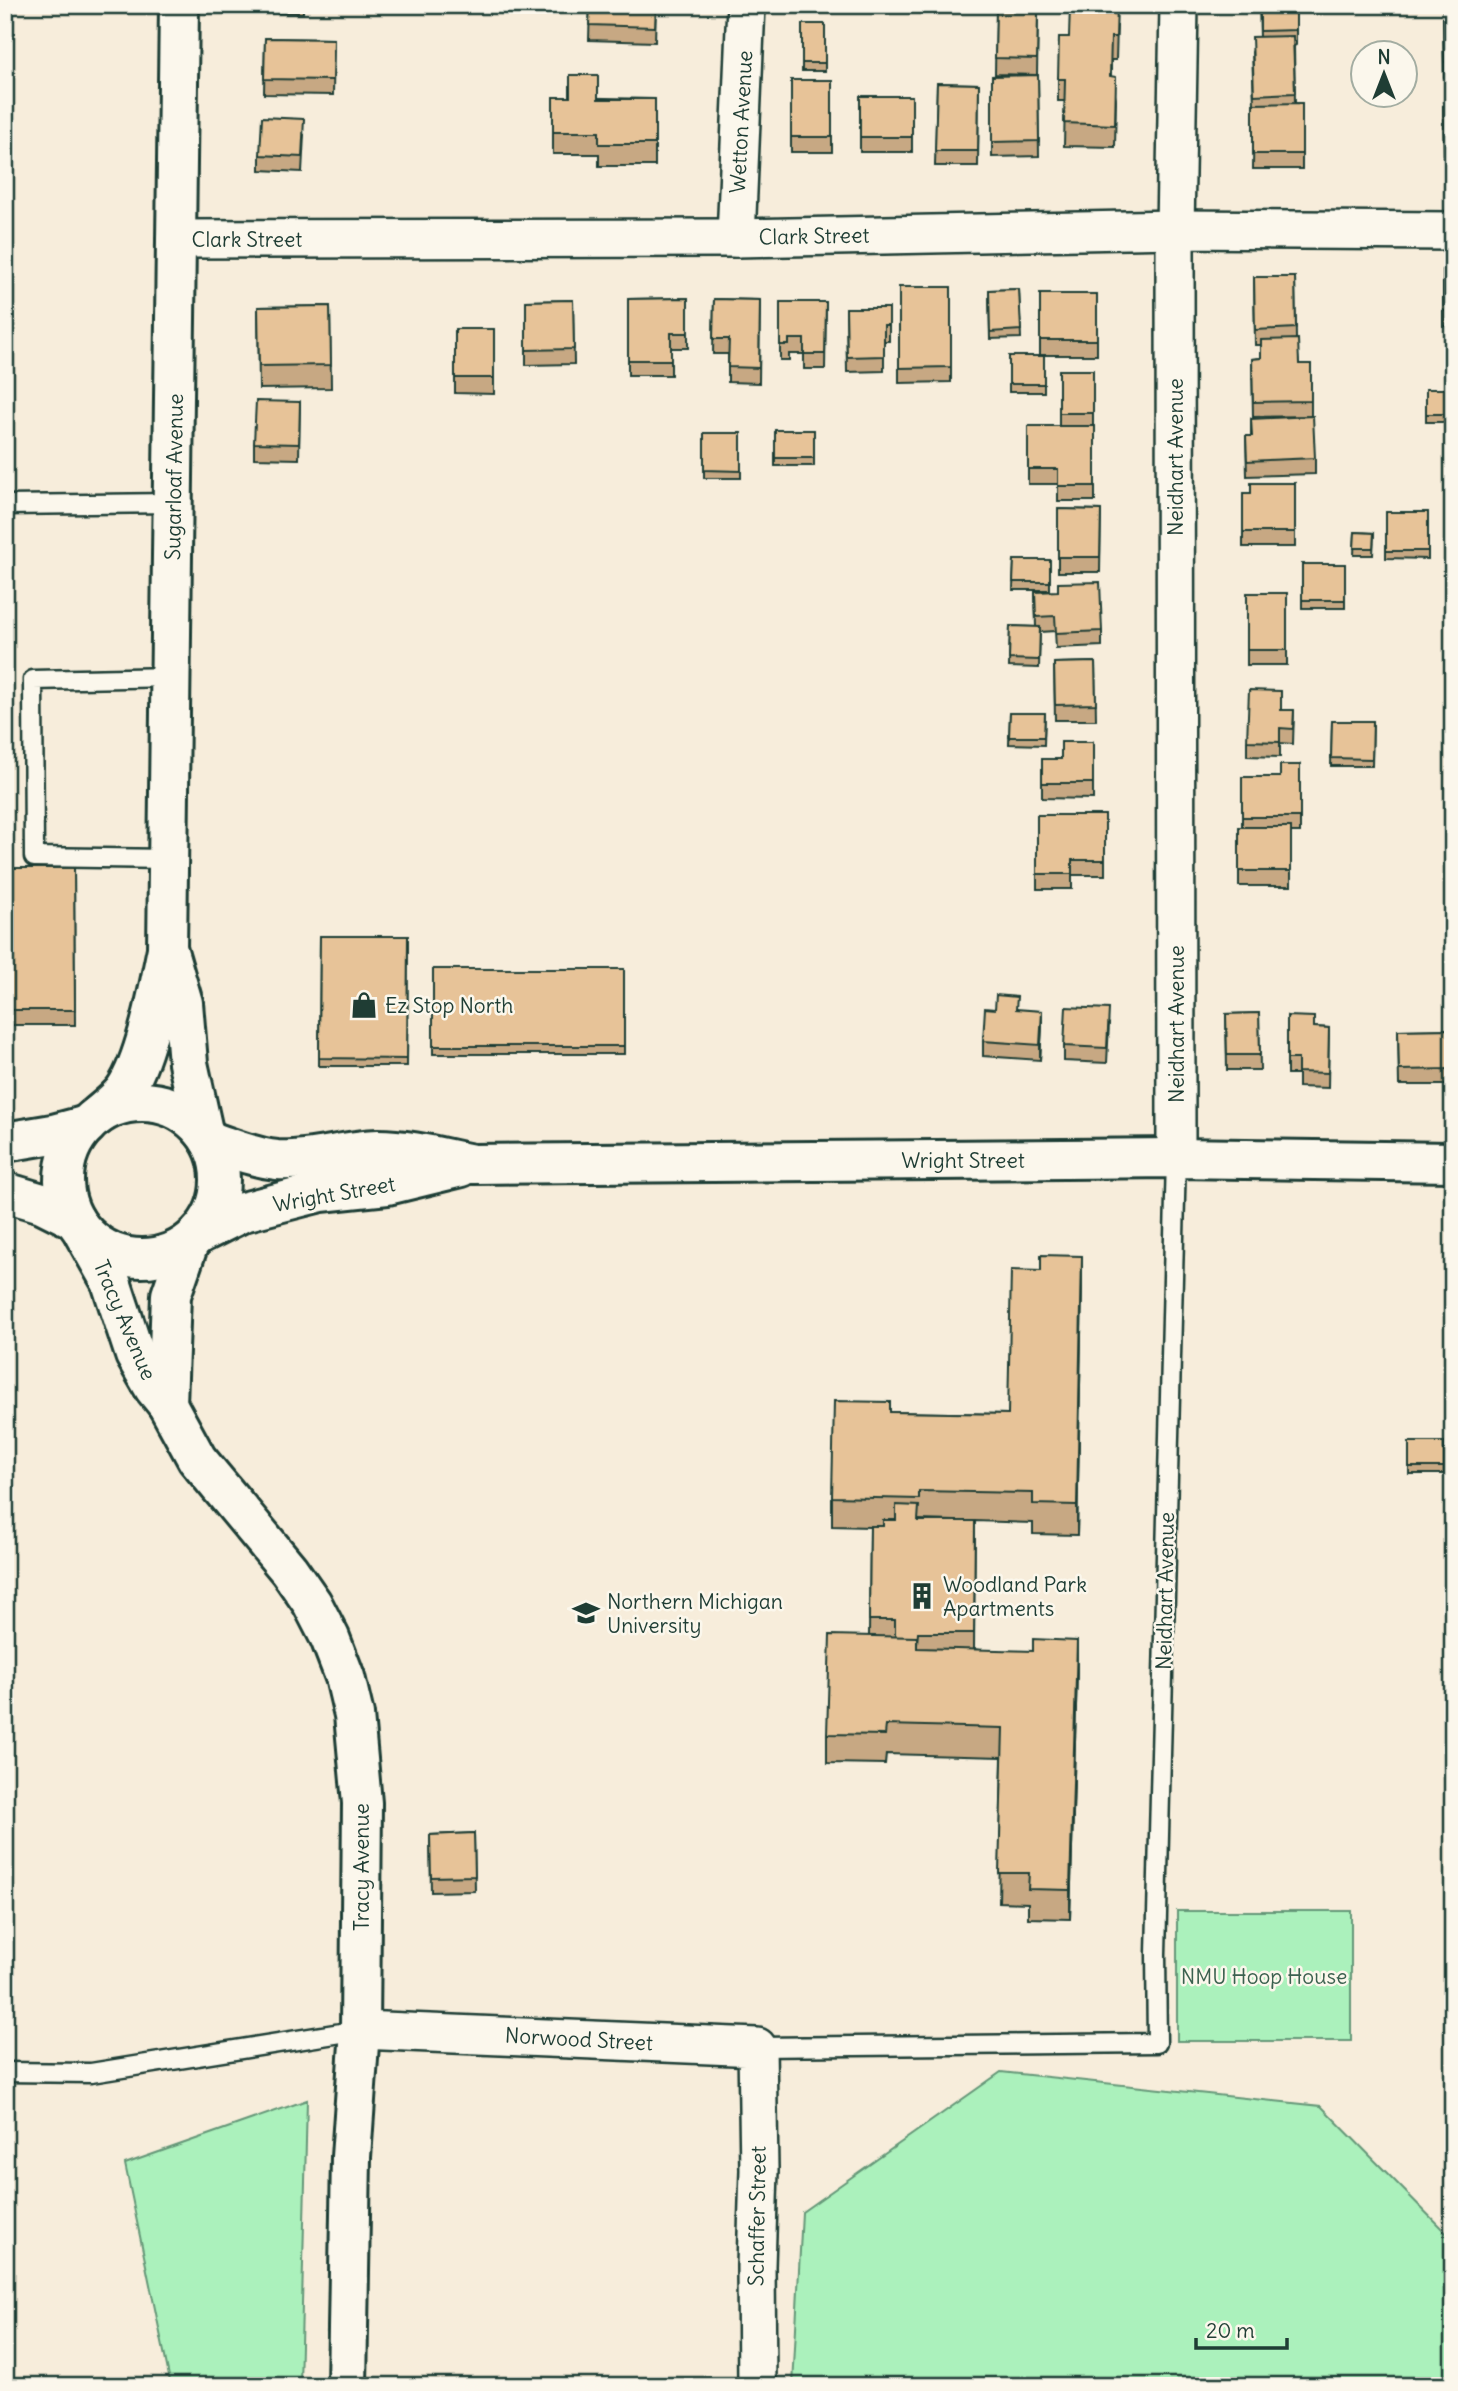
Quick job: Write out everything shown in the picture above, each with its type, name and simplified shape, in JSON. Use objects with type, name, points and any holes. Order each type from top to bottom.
[{"type":"main road","name":"Sugarloaf Avenue","points":[[91,1121],[124,1090],[131,1077],[147,1032],[167,949],[179,5]]},
{"type":"main road","name":"Sugarloaf Avenue","points":[[167,949],[183,1003],[188,1063],[207,1136]]},
{"type":"main road","points":[[5,1142],[53,1134],[91,1121],[106,1111],[128,1103],[149,1102],[173,1108],[194,1122],[207,1136],[219,1163],[221,1188],[214,1212],[194,1239],[167,1256],[128,1258],[104,1249],[79,1226],[42,1203],[5,1192]]},
{"type":"main road","points":[[79,1226],[64,1190],[63,1178],[73,1143],[91,1121]]},
{"type":"main road","name":"Wright Street","points":[[207,1136],[262,1158],[279,1160],[375,1149],[473,1164],[1176,1158],[1453,1162]]},
{"type":"main road","name":"Wright Street","points":[[194,1239],[243,1212],[321,1192],[387,1185],[473,1164]]},
{"type":"main road","name":"Tracy Avenue","points":[[79,1226],[111,1282],[142,1370],[167,1404],[197,1459],[289,1570],[312,1603],[330,1637],[345,1677],[359,1751],[362,1803],[360,2029],[351,2157],[347,2386]]},
{"type":"main road","name":"Tracy Avenue","points":[[167,1404],[171,1295],[194,1239]]},
{"type":"street","name":"Wetton Avenue","points":[[736,238],[746,5]]},
{"type":"street","name":"Neidhart Avenue","points":[[1176,1158],[1174,229],[1179,5]]},
{"type":"street","name":"Clark Street","points":[[176,239],[736,238],[1174,229],[1453,231]]},
{"type":"street","name":"Norwood Street","points":[[360,2029],[757,2047]]},
{"type":"street","name":"Schaffer Street","points":[[757,2047],[757,2386]]},
{"type":"lane","points":[[5,505],[173,503]]},
{"type":"lane","points":[[169,859],[34,857],[33,680],[172,677]]},
{"type":"lane","name":"Neidhart Avenue","points":[[1157,2043],[1156,1954],[1176,1158]]},
{"type":"lane","name":"Norwood Street","points":[[5,2073],[91,2073],[360,2029]]},
{"type":"lane","name":"Norwood Street","points":[[757,2047],[1157,2043]]},
{"type":"green space","name":"NMU Hoop House","points":[[1177,1911],[1351,1911],[1351,2041],[1177,2041]]},
{"type":"green space","points":[[1001,2072],[1321,2106],[1453,2240],[1453,2386],[793,2386],[802,2212]]},
{"type":"green space","points":[[307,2100],[300,2386],[171,2386],[125,2164]]},
{"type":"building","points":[[590,5],[656,5],[655,27],[589,25]]},
{"type":"building","points":[[1070,5],[1117,5],[1116,37],[1111,37],[1110,76],[1116,77],[1115,125],[1064,123],[1065,79],[1058,79],[1059,37],[1069,37]]},
{"type":"building","points":[[1260,5],[1296,5],[1296,30],[1260,31]]},
{"type":"building","points":[[1443,5],[1453,5],[1453,62],[1444,62]]},
{"type":"building","points":[[996,11],[1038,12],[1037,59],[995,58]]},
{"type":"building","points":[[802,24],[825,24],[825,63],[802,63]]},
{"type":"building","points":[[1293,36],[1295,93],[1254,95],[1252,37]]},
{"type":"building","points":[[265,38],[334,39],[333,80],[264,79]]},
{"type":"building","points":[[570,75],[598,75],[598,99],[655,99],[655,144],[599,144],[599,132],[553,132],[553,97],[570,97]]},
{"type":"building","points":[[1038,75],[1039,141],[992,142],[992,76]]},
{"type":"building","points":[[791,80],[832,80],[832,137],[791,137]]},
{"type":"building","points":[[937,83],[979,84],[978,151],[935,151]]},
{"type":"building","points":[[860,96],[912,96],[912,137],[860,137]]},
{"type":"building","points":[[1302,103],[1302,154],[1253,154],[1253,104]]},
{"type":"building","points":[[1443,106],[1453,106],[1453,142],[1444,142]]},
{"type":"building","points":[[262,117],[304,119],[302,157],[260,155]]},
{"type":"building","points":[[1443,270],[1453,270],[1453,311],[1443,311]]},
{"type":"building","points":[[1254,277],[1295,277],[1296,328],[1255,330]]},
{"type":"building","points":[[899,287],[951,287],[951,367],[899,368]]},
{"type":"building","points":[[1019,289],[1021,330],[990,332],[989,290]]},
{"type":"building","points":[[1040,294],[1097,294],[1097,340],[1040,340]]},
{"type":"building","points":[[688,298],[688,333],[671,333],[671,360],[628,360],[628,299]]},
{"type":"building","points":[[714,299],[760,300],[759,368],[728,367],[729,339],[713,339]]},
{"type":"building","points":[[573,300],[574,349],[526,350],[526,301]]},
{"type":"building","points":[[780,302],[826,302],[825,354],[804,354],[804,339],[789,339],[789,345],[780,345]]},
{"type":"building","points":[[330,306],[331,365],[259,366],[258,307]]},
{"type":"building","points":[[846,308],[889,308],[889,325],[884,325],[884,356],[847,357]]},
{"type":"building","points":[[455,329],[494,329],[494,378],[455,378]]},
{"type":"building","points":[[1298,339],[1299,364],[1311,364],[1311,401],[1253,402],[1252,359],[1261,358],[1261,340]]},
{"type":"building","points":[[1009,356],[1044,356],[1044,384],[1009,384]]},
{"type":"building","points":[[1059,370],[1093,370],[1093,413],[1059,413]]},
{"type":"building","points":[[1426,389],[1453,389],[1453,414],[1426,414]]},
{"type":"building","points":[[256,401],[300,402],[299,444],[254,443]]},
{"type":"building","points":[[1313,416],[1315,458],[1247,461],[1246,436],[1252,436],[1251,419]]},
{"type":"building","points":[[1028,426],[1095,426],[1095,486],[1058,486],[1058,469],[1028,469]]},
{"type":"building","points":[[775,430],[814,430],[814,458],[775,458]]},
{"type":"building","points":[[704,433],[741,433],[741,471],[704,470]]},
{"type":"building","points":[[1251,483],[1295,483],[1295,532],[1243,532],[1243,493],[1251,493]]},
{"type":"building","points":[[1058,509],[1101,510],[1100,557],[1058,557]]},
{"type":"building","points":[[1386,512],[1428,512],[1428,551],[1386,551]]},
{"type":"building","points":[[1355,532],[1374,533],[1373,548],[1354,548]]},
{"type":"building","points":[[1014,560],[1050,560],[1050,582],[1013,582]]},
{"type":"building","points":[[1302,564],[1345,564],[1345,600],[1302,600]]},
{"type":"building","points":[[1100,582],[1102,631],[1056,633],[1055,616],[1036,617],[1035,592],[1058,591],[1058,583]]},
{"type":"building","points":[[1247,593],[1287,593],[1287,650],[1247,650]]},
{"type":"building","points":[[1010,626],[1040,627],[1039,660],[1009,659]]},
{"type":"building","points":[[1095,662],[1096,704],[1055,705],[1054,663]]},
{"type":"building","points":[[1249,690],[1281,691],[1281,710],[1294,710],[1293,729],[1280,728],[1280,742],[1247,741]]},
{"type":"building","points":[[1010,713],[1045,713],[1044,737],[1009,737]]},
{"type":"building","points":[[1332,721],[1373,721],[1372,759],[1331,758]]},
{"type":"building","points":[[1061,742],[1093,742],[1093,783],[1042,783],[1042,759],[1061,759]]},
{"type":"building","points":[[1280,765],[1300,765],[1300,817],[1242,817],[1242,777],[1280,777]]},
{"type":"building","points":[[1037,815],[1105,815],[1105,860],[1072,860],[1072,874],[1037,874]]},
{"type":"building","points":[[1239,827],[1291,827],[1291,871],[1239,871]]},
{"type":"building","points":[[5,868],[74,868],[75,1010],[5,1010]]},
{"type":"building","name":"Ez Stop North","points":[[320,936],[408,936],[407,1059],[319,1058]]},
{"type":"building","points":[[433,969],[624,969],[624,1046],[433,1046]]},
{"type":"building","points":[[996,995],[1017,997],[1016,1009],[1042,1011],[1040,1045],[983,1041],[985,1008],[995,1009]]},
{"type":"building","points":[[1066,1007],[1109,1009],[1107,1048],[1064,1046]]},
{"type":"building","points":[[1259,1013],[1260,1055],[1227,1055],[1226,1014]]},
{"type":"building","points":[[1287,1016],[1314,1017],[1314,1027],[1329,1028],[1328,1073],[1298,1072],[1298,1059],[1287,1059]]},
{"type":"building","points":[[1453,1029],[1453,1069],[1399,1070],[1398,1030]]},
{"type":"building","points":[[1041,1255],[1082,1256],[1077,1505],[1033,1504],[1033,1493],[919,1491],[919,1499],[832,1497],[834,1401],[890,1402],[890,1412],[1008,1414],[1011,1270],[1041,1271]]},
{"type":"building","points":[[1409,1442],[1444,1442],[1444,1467],[1409,1467]]},
{"type":"building","name":"Woodland Park Apartments","points":[[896,1505],[919,1506],[918,1521],[975,1521],[974,1633],[918,1633],[917,1644],[917,1637],[895,1637],[895,1620],[869,1620],[870,1526],[883,1526],[883,1520],[896,1520]]},
{"type":"building","points":[[830,1635],[917,1637],[917,1648],[1033,1651],[1033,1639],[1077,1641],[1070,1890],[1028,1889],[1029,1873],[999,1873],[1003,1728],[886,1725],[885,1735],[827,1734]]},
{"type":"building","points":[[474,1833],[475,1876],[431,1877],[430,1835]]},
{"type":"place","name":"Ez Stop North","points":[[364,1005]]},
{"type":"place","name":"Woodland Park Apartments","points":[[922,1596]]},
{"type":"place","name":"Northern Michigan University","points":[[586,1613]]}]
